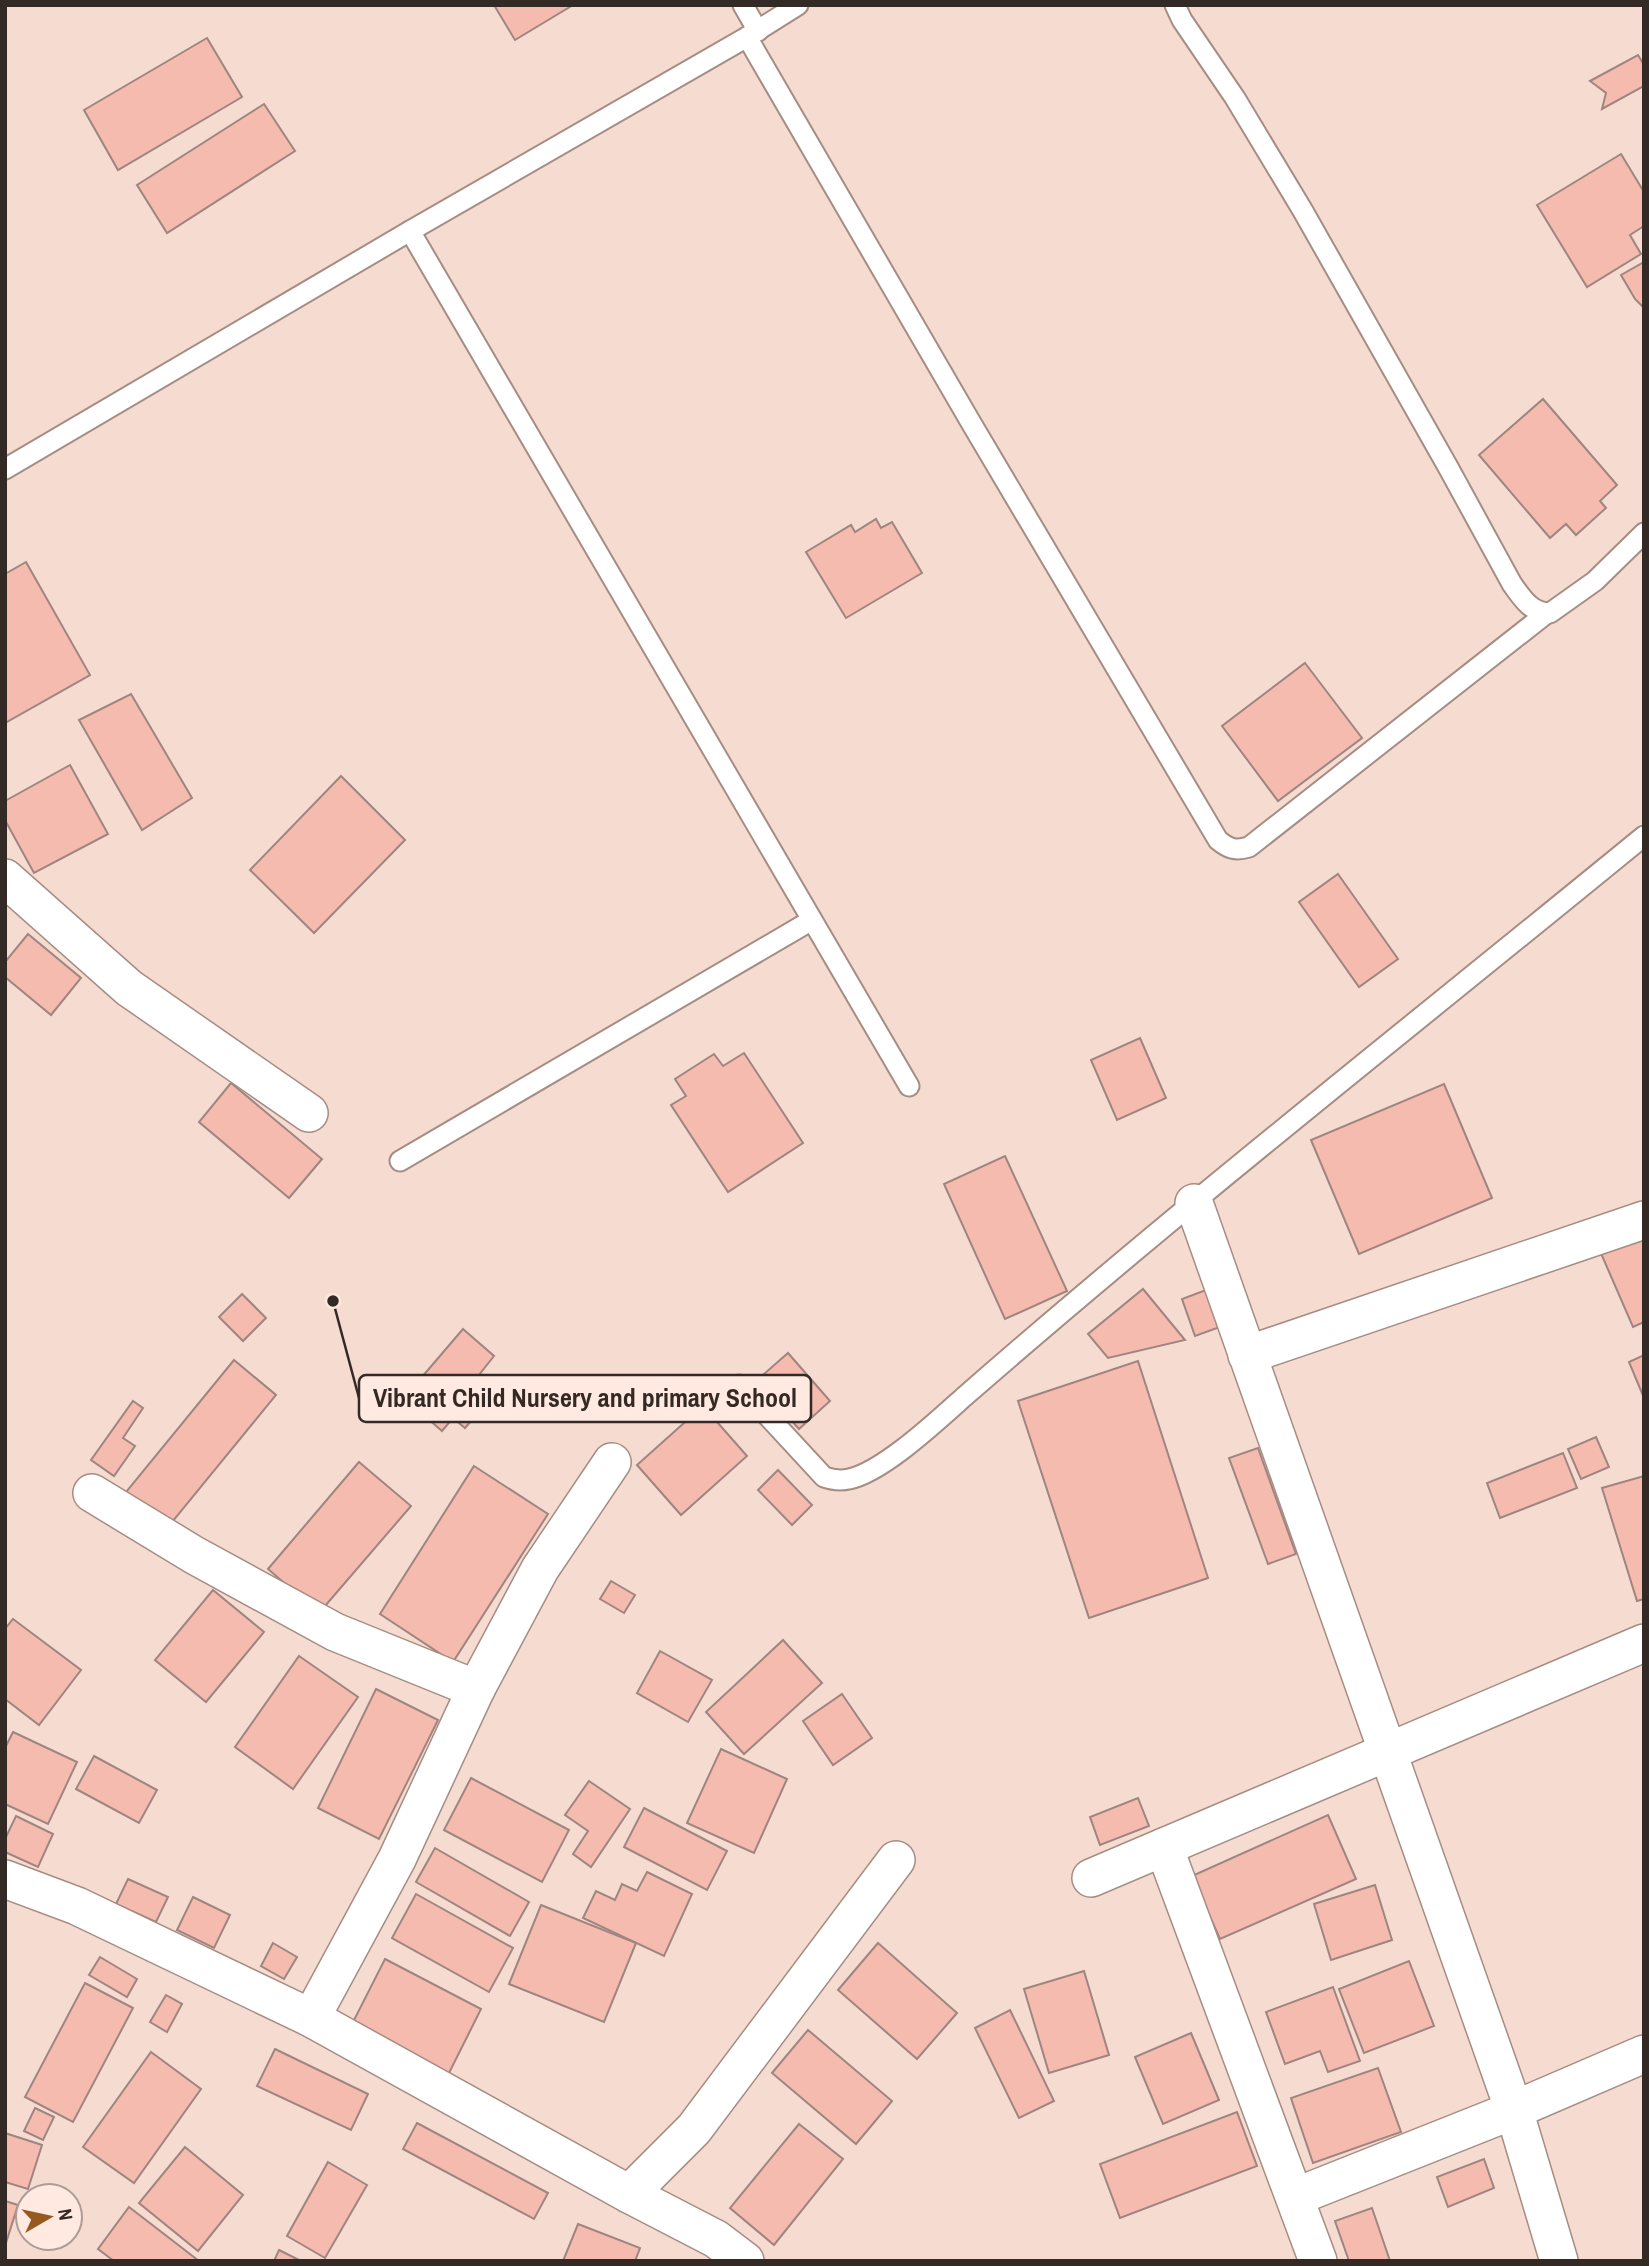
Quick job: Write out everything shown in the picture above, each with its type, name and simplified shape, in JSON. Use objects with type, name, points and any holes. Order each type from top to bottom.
[{"type":"street","points":[[5,878],[129,988],[309,1113]]},
{"type":"street","points":[[1194,1203],[1514,2110],[1559,2261]]},
{"type":"street","points":[[1247,1354],[1644,1220]]},
{"type":"street","points":[[311,2018],[397,1859],[475,1689],[540,1569],[612,1461]]},
{"type":"street","points":[[92,1493],[194,1555],[335,1632],[475,1689]]},
{"type":"street","points":[[1091,1878],[1644,1643]]},
{"type":"street","points":[[1164,1847],[1318,2261]]},
{"type":"street","points":[[629,2194],[694,2129],[896,1860]]},
{"type":"street","points":[[5,1879],[77,1906],[311,2018],[629,2194],[716,2239],[745,2261]]},
{"type":"street","points":[[1295,2197],[1514,2110],[1644,2054]]},
{"type":"lane","points":[[743,5],[752,34],[970,422],[1204,816],[1218,839],[1229,849],[1249,847],[1547,613],[1595,581],[1644,533]]},
{"type":"lane","points":[[5,469],[798,5]]},
{"type":"lane","points":[[1175,5],[1182,20],[1235,98],[1303,212],[1512,584],[1535,610],[1547,613]]},
{"type":"lane","points":[[410,231],[909,1086]]},
{"type":"lane","points":[[738,1385],[824,1477],[835,1481],[851,1479],[870,1469],[913,1441],[1048,1323],[1644,836]]},
{"type":"lane","points":[[400,1161],[812,920]]},
{"type":"building","points":[[494,5],[573,5],[515,40]]},
{"type":"building","points":[[207,38],[242,97],[118,170],[84,110]]},
{"type":"building","points":[[1638,55],[1644,65],[1644,86],[1602,109],[1606,93],[1590,81]]},
{"type":"building","points":[[264,104],[295,151],[167,233],[137,185]]},
{"type":"building","points":[[1621,154],[1644,192],[1644,226],[1630,235],[1641,254],[1587,287],[1537,205]]},
{"type":"building","points":[[1644,262],[1644,308],[1635,299],[1621,275]]},
{"type":"building","points":[[1543,399],[1617,485],[1600,501],[1606,508],[1576,535],[1566,524],[1550,538],[1479,455]]},
{"type":"building","points":[[876,519],[881,528],[892,522],[922,573],[846,618],[806,552],[851,525],[855,532]]},
{"type":"building","points":[[26,562],[90,675],[5,723],[5,574]]},
{"type":"building","points":[[1305,663],[1362,738],[1278,801],[1222,726]]},
{"type":"building","points":[[131,694],[192,798],[142,830],[79,720]]},
{"type":"building","points":[[70,765],[108,834],[34,873],[5,820],[5,801]]},
{"type":"building","points":[[341,776],[405,840],[314,933],[250,870]]},
{"type":"building","points":[[1338,874],[1398,959],[1359,987],[1299,902]]},
{"type":"building","points":[[28,934],[81,978],[51,1015],[5,977],[5,962]]},
{"type":"building","points":[[1140,1038],[1166,1098],[1117,1120],[1091,1060]]},
{"type":"building","points":[[744,1053],[803,1143],[728,1192],[671,1105],[686,1096],[675,1079],[714,1054],[723,1066]]},
{"type":"building","points":[[231,1083],[322,1159],[289,1198],[199,1122]]},
{"type":"building","points":[[1444,1084],[1492,1198],[1359,1254],[1311,1140]]},
{"type":"building","points":[[1005,1156],[1067,1291],[1005,1319],[944,1184]]},
{"type":"building","points":[[1644,1231],[1644,1322],[1633,1327],[1600,1251]]},
{"type":"building","points":[[1143,1289],[1185,1340],[1108,1358],[1088,1334]]},
{"type":"building","points":[[1206,1290],[1220,1327],[1195,1336],[1182,1299]]},
{"type":"building","points":[[242,1294],[266,1318],[243,1341],[219,1317]]},
{"type":"building","points":[[463,1329],[494,1356],[479,1375],[497,1391],[465,1428],[453,1418],[442,1431],[404,1398]]},
{"type":"building","points":[[788,1353],[830,1401],[799,1429],[756,1381]]},
{"type":"building","points":[[1644,1355],[1644,1398],[1629,1362]]},
{"type":"building","points":[[234,1360],[276,1395],[168,1527],[126,1492]]},
{"type":"building","points":[[1138,1361],[1208,1578],[1089,1618],[1018,1401]]},
{"type":"building","points":[[133,1401],[143,1408],[123,1438],[135,1446],[114,1476],[91,1460]]},
{"type":"building","points":[[703,1406],[747,1456],[681,1515],[637,1465]]},
{"type":"building","points":[[1596,1437],[1609,1467],[1581,1479],[1568,1449]]},
{"type":"building","points":[[1258,1448],[1296,1554],[1268,1564],[1229,1458]]},
{"type":"building","points":[[1563,1453],[1577,1488],[1500,1518],[1487,1483]]},
{"type":"building","points":[[359,1462],[411,1506],[319,1613],[268,1569]]},
{"type":"building","points":[[474,1466],[548,1514],[453,1662],[380,1614]]},
{"type":"building","points":[[778,1470],[812,1505],[792,1525],[758,1490]]},
{"type":"building","points":[[1644,1476],[1644,1599],[1637,1601],[1602,1488]]},
{"type":"building","points":[[611,1581],[635,1595],[624,1613],[600,1599]]},
{"type":"building","points":[[213,1590],[264,1632],[206,1702],[155,1660]]},
{"type":"building","points":[[13,1619],[81,1670],[39,1725],[5,1699],[5,1629]]},
{"type":"building","points":[[783,1640],[822,1683],[744,1754],[706,1712]]},
{"type":"building","points":[[660,1651],[712,1680],[688,1722],[637,1693]]},
{"type":"building","points":[[299,1656],[358,1697],[293,1789],[235,1747]]},
{"type":"building","points":[[376,1689],[438,1720],[379,1839],[318,1808]]},
{"type":"building","points":[[842,1694],[872,1738],[833,1765],[803,1721]]},
{"type":"building","points":[[13,1732],[77,1762],[48,1824],[5,1804],[5,1748]]},
{"type":"building","points":[[721,1749],[787,1779],[754,1853],[687,1823]]},
{"type":"building","points":[[94,1756],[157,1790],[139,1823],[76,1789]]},
{"type":"building","points":[[471,1778],[569,1830],[542,1882],[444,1830]]},
{"type":"building","points":[[589,1781],[630,1809],[591,1867],[573,1854],[588,1831],[565,1815]]},
{"type":"building","points":[[1138,1798],[1149,1826],[1100,1845],[1090,1817]]},
{"type":"building","points":[[644,1808],[727,1851],[707,1890],[624,1847]]},
{"type":"building","points":[[1328,1815],[1356,1879],[1220,1939],[1192,1876]]},
{"type":"building","points":[[16,1816],[53,1834],[38,1867],[5,1852],[5,1839]]},
{"type":"building","points":[[435,1848],[529,1902],[510,1936],[416,1882]]},
{"type":"building","points":[[647,1872],[692,1894],[664,1956],[583,1918],[596,1891],[615,1900],[622,1884],[637,1891]]},
{"type":"building","points":[[128,1879],[168,1897],[156,1922],[116,1904]]},
{"type":"building","points":[[1375,1885],[1392,1940],[1331,1960],[1314,1904]]},
{"type":"building","points":[[416,1894],[513,1948],[489,1992],[392,1938]]},
{"type":"building","points":[[193,1897],[230,1915],[214,1948],[177,1930]]},
{"type":"building","points":[[541,1905],[636,1943],[604,2022],[509,1984]]},
{"type":"building","points":[[273,1943],[297,1957],[284,1979],[261,1966]]},
{"type":"building","points":[[878,1943],[957,2013],[917,2059],[838,1990]]},
{"type":"building","points":[[100,1957],[137,1979],[127,1997],[89,1975]]},
{"type":"building","points":[[385,1959],[481,2009],[448,2075],[352,2024]]},
{"type":"building","points":[[1409,1961],[1434,2026],[1364,2053],[1339,1989]]},
{"type":"building","points":[[1084,1971],[1109,2055],[1049,2073],[1024,1989]]},
{"type":"building","points":[[85,1983],[133,2008],[73,2122],[25,2097]]},
{"type":"building","points":[[1333,1987],[1360,2061],[1328,2072],[1320,2051],[1285,2064],[1266,2012]]},
{"type":"building","points":[[166,1995],[182,2004],[167,2032],[150,2022]]},
{"type":"building","points":[[1010,2010],[1054,2101],[1019,2118],[975,2028]]},
{"type":"building","points":[[808,2030],[892,2101],[856,2144],[772,2073]]},
{"type":"building","points":[[1191,2033],[1219,2100],[1163,2124],[1135,2057]]},
{"type":"building","points":[[275,2049],[368,2094],[351,2130],[257,2086]]},
{"type":"building","points":[[151,2052],[201,2089],[134,2183],[83,2147]]},
{"type":"building","points":[[1378,2068],[1401,2132],[1313,2163],[1291,2098]]},
{"type":"building","points":[[35,2108],[54,2117],[43,2140],[24,2131]]},
{"type":"building","points":[[1237,2112],[1257,2166],[1120,2218],[1100,2164]]},
{"type":"building","points":[[417,2123],[548,2193],[534,2219],[403,2149]]},
{"type":"building","points":[[799,2124],[843,2159],[774,2245],[730,2208]]},
{"type":"building","points":[[5,2133],[42,2145],[30,2182],[14,2182],[14,2185],[5,2182]]},
{"type":"building","points":[[185,2147],[243,2195],[198,2251],[139,2203]]},
{"type":"building","points":[[1484,2159],[1494,2188],[1448,2207],[1437,2177]]},
{"type":"building","points":[[328,2162],[367,2185],[325,2258],[287,2236]]},
{"type":"building","points":[[5,2201],[14,2204],[14,2218],[5,2246]]},
{"type":"building","points":[[129,2207],[199,2261],[114,2261],[98,2249]]},
{"type":"building","points":[[1372,2208],[1390,2261],[1349,2261],[1335,2221]]},
{"type":"building","points":[[578,2224],[640,2248],[635,2261],[563,2261]]},
{"type":"building","points":[[279,2250],[301,2261],[274,2261]]},
{"type":"place","name":"Vibrant Child Nursery and primary School","points":[[333,1301]]}]
